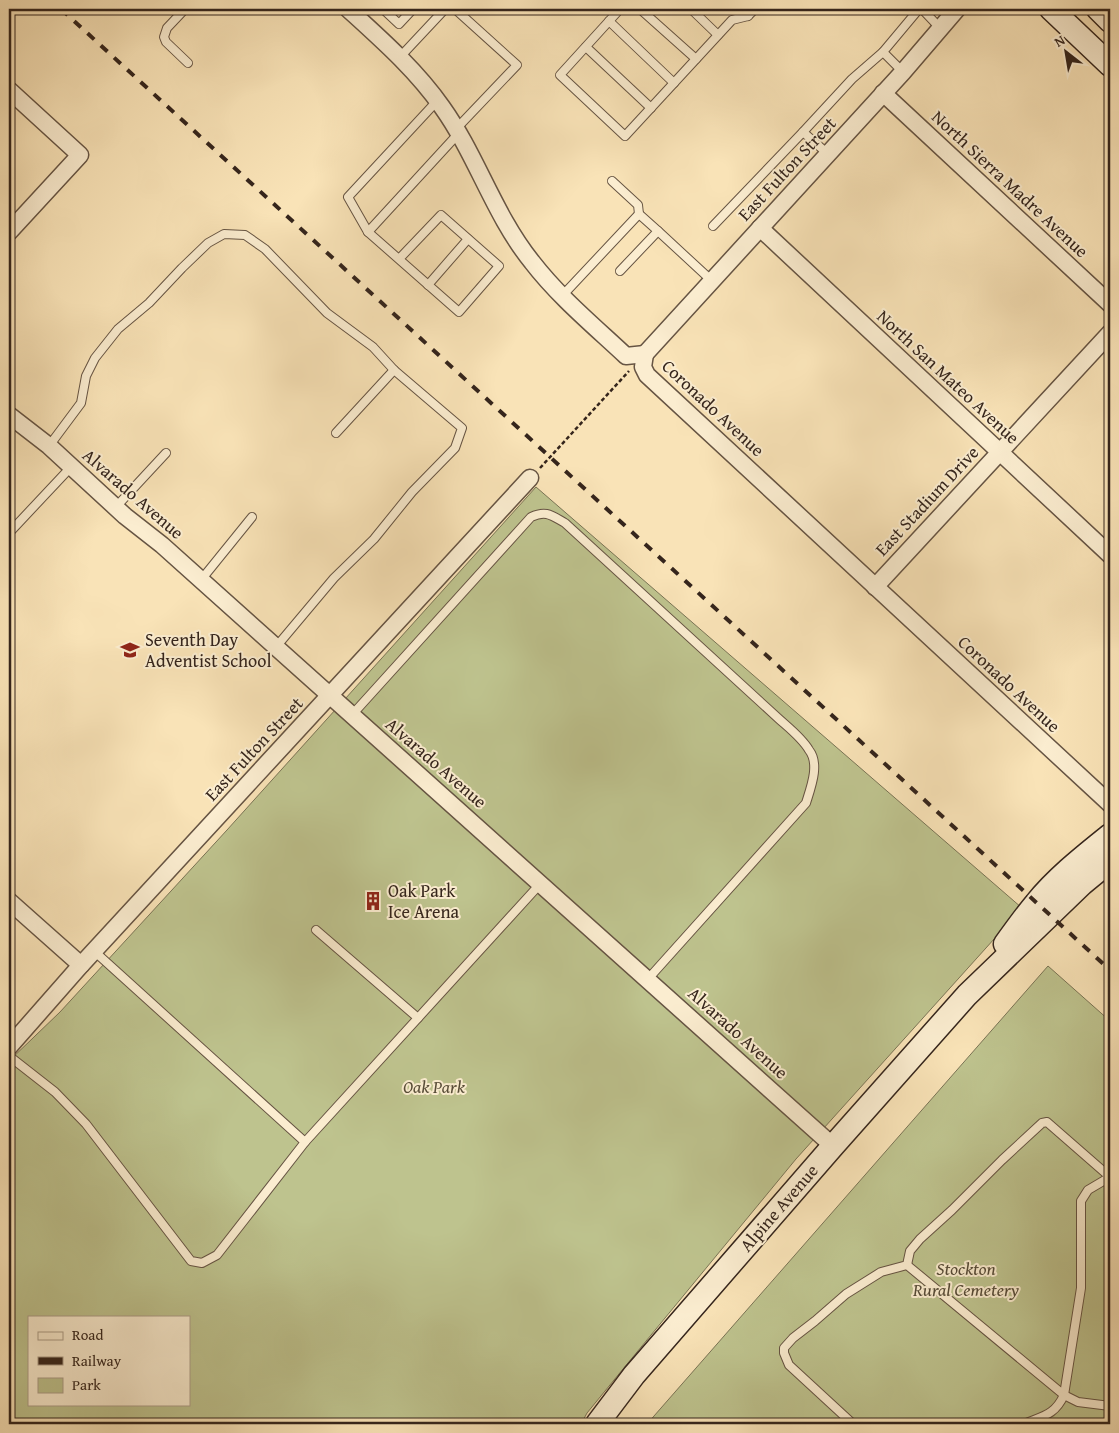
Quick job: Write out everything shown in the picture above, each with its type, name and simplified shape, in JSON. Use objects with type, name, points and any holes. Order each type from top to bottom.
[{"type":"street","name":"Coronado Avenue","points":[[348,9],[411,67],[437,101],[457,132],[510,232],[532,262],[562,296],[626,356],[645,354],[643,367],[647,375],[1110,804]]},
{"type":"street","name":"East Fulton Street","points":[[645,354],[903,72],[957,9]]},
{"type":"street","points":[[1051,9],[1110,65]]},
{"type":"street","points":[[1098,9],[1110,21]]},
{"type":"street","points":[[9,90],[80,155],[9,232]]},
{"type":"street","name":"North Sierra Madre Avenue","points":[[883,93],[1110,304]]},
{"type":"street","name":"North San Mateo Avenue","points":[[760,228],[1110,555]]},
{"type":"street","name":"East Stadium Drive","points":[[875,587],[1110,333]]},
{"type":"street","name":"Alvarado Avenue","points":[[9,415],[48,446],[115,508],[162,545],[833,1146]]},
{"type":"street","name":"East Fulton Street","points":[[9,1047],[94,950],[330,697],[530,478]]},
{"type":"street","name":"Alpine Avenue","points":[[967,995],[1036,902],[1077,861],[1110,835]]},
{"type":"street","name":"Alpine Avenue","points":[[597,1424],[634,1375],[967,995],[1082,884],[1110,862]]},
{"type":"street","points":[[9,901],[81,965]]},
{"type":"lane","points":[[185,9],[166,28],[164,37],[166,42],[188,63]]},
{"type":"lane","points":[[383,9],[399,24],[413,9]]},
{"type":"lane","points":[[400,57],[445,9]]},
{"type":"lane","points":[[368,232],[517,65],[455,9]]},
{"type":"lane","points":[[620,9],[560,76],[625,136],[732,20],[748,16],[755,9]]},
{"type":"lane","points":[[640,9],[696,59]]},
{"type":"lane","points":[[691,9],[718,35]]},
{"type":"lane","points":[[740,9],[748,16]]},
{"type":"lane","points":[[713,226],[852,79],[883,52],[921,9],[940,28]]},
{"type":"lane","points":[[609,21],[674,83]]},
{"type":"lane","points":[[586,48],[651,108]]},
{"type":"lane","points":[[883,52],[903,72]]},
{"type":"lane","points":[[399,259],[441,215],[499,266],[459,312],[368,232],[348,197],[437,101]]},
{"type":"lane","points":[[803,132],[828,154]]},
{"type":"lane","points":[[612,181],[638,205],[639,214],[711,280]]},
{"type":"lane","points":[[562,296],[639,214]]},
{"type":"lane","points":[[620,271],[658,231]]},
{"type":"lane","points":[[48,446],[81,403],[86,376],[95,358],[118,329],[150,303],[208,243],[224,234],[245,235],[265,249],[327,313],[373,347],[394,370],[462,428],[455,448],[412,492],[374,539],[334,578],[276,647]]},
{"type":"lane","points":[[428,285],[468,239]]},
{"type":"lane","points":[[336,433],[394,370]]},
{"type":"lane","points":[[115,508],[166,453]]},
{"type":"lane","points":[[9,533],[70,467]]},
{"type":"lane","points":[[351,716],[525,523],[539,514],[548,514],[565,523],[779,718],[810,750],[814,765],[813,780],[806,803],[648,979]]},
{"type":"lane","points":[[201,580],[252,517]]},
{"type":"lane","points":[[9,1056],[55,1092],[86,1124],[191,1261],[202,1263],[217,1255],[305,1142],[541,883]]},
{"type":"lane","points":[[316,930],[418,1018]]},
{"type":"lane","points":[[94,950],[305,1142]]},
{"type":"lane","points":[[907,1265],[910,1251],[920,1239],[1042,1123],[1047,1122],[1110,1177],[1088,1190],[1081,1201],[1081,1288],[1064,1395],[1059,1406],[1053,1411],[1024,1424]]},
{"type":"lane","points":[[907,1265],[1064,1395],[1078,1402],[1110,1406]]},
{"type":"lane","points":[[854,1424],[790,1365],[784,1353],[784,1348],[793,1338],[846,1294],[881,1272],[907,1265]]},
{"type":"path","points":[[530,478],[645,354]]},
{"type":"green space","name":"Oak Park","points":[[536,487],[1022,908],[796,1159],[587,1413],[581,1424],[9,1424],[9,1061],[60,1012]]},
{"type":"green space","name":"Stockton Rural Cemetery","points":[[1048,966],[1110,1021],[1110,1424],[647,1424]]},
{"type":"railway","points":[[61,9],[1110,970]]},
{"type":"place","name":"Seventh Day Adventist School","points":[[130,650]]},
{"type":"place","name":"Oak Park Ice Arena","points":[[373,901]]}]
